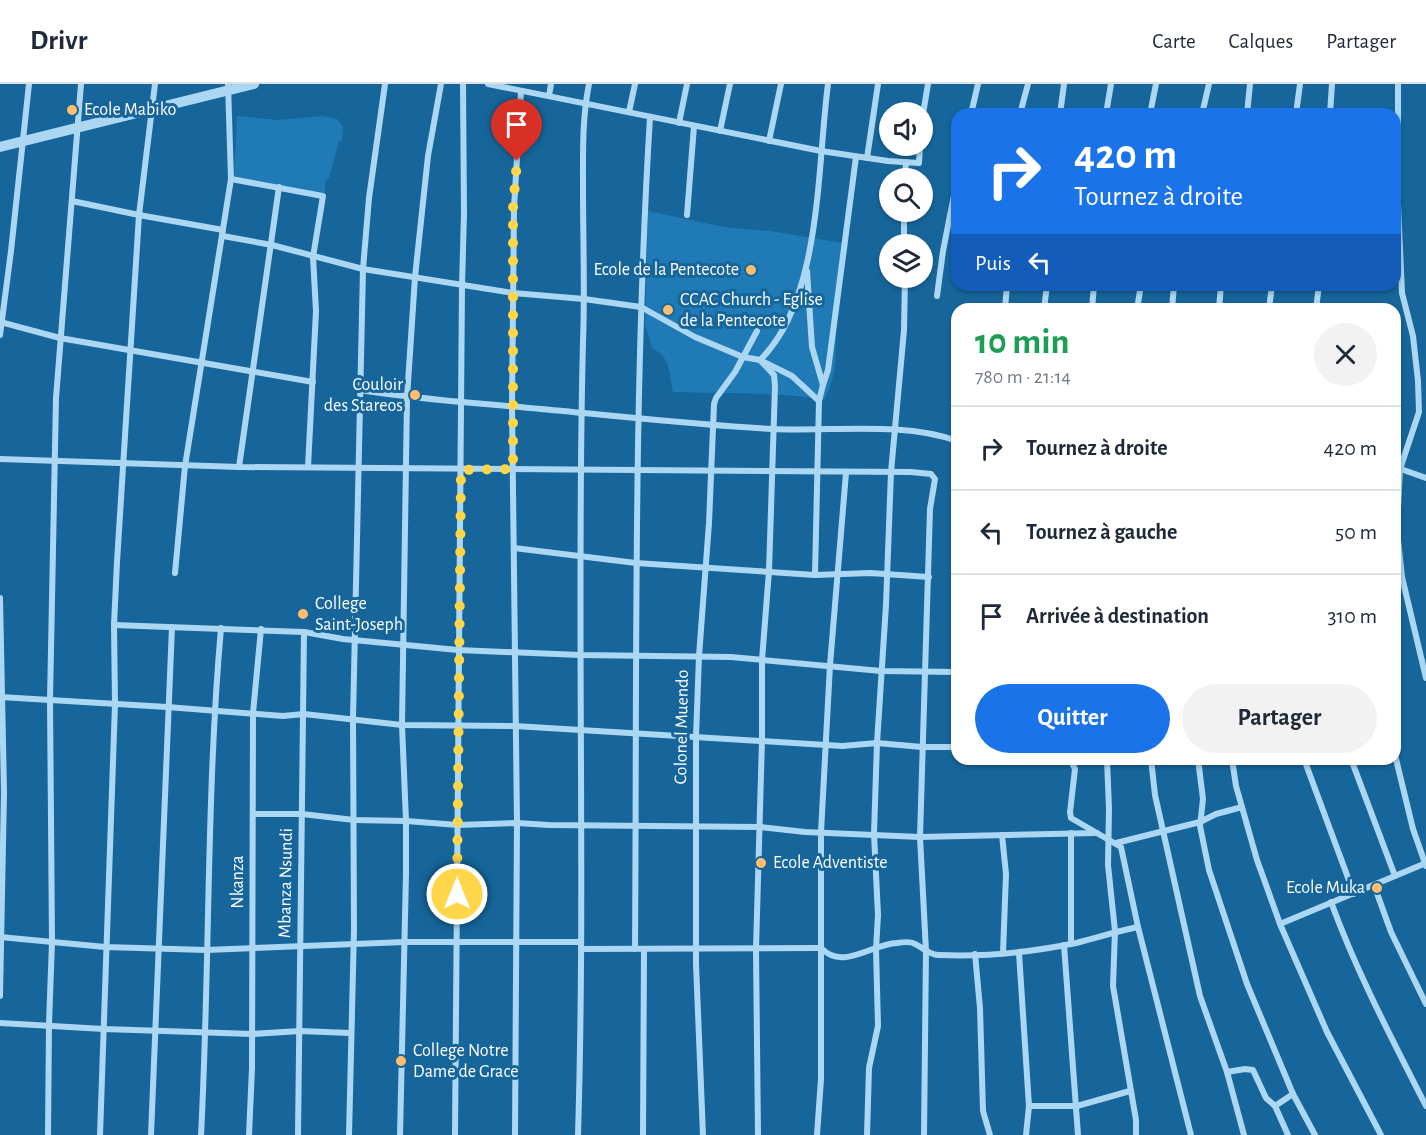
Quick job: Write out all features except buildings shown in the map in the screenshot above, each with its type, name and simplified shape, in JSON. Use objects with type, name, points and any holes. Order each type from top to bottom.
[{"type":"street","points":[[0,335],[12,251],[21,142],[29,84]]},
{"type":"street","points":[[48,1135],[52,942],[50,700],[55,461],[60,338],[81,84]]},
{"type":"street","points":[[100,1135],[114,704],[114,625],[139,216],[155,84]]},
{"type":"street","points":[[0,147],[151,110],[227,87],[254,84]]},
{"type":"street","points":[[349,1135],[353,944],[353,719],[363,269],[369,198],[385,84]]},
{"type":"street","points":[[400,1135],[405,942],[406,821],[402,724],[407,398],[415,277],[428,156],[441,84]]},
{"type":"street","points":[[455,1135],[464,213],[463,84]]},
{"type":"street","points":[[488,84],[856,157],[919,163],[919,156]]},
{"type":"street","points":[[549,96],[551,84]]},
{"type":"street","points":[[578,1135],[581,949],[582,732],[579,555],[584,299],[583,147],[585,102],[589,84]]},
{"type":"street","points":[[629,112],[635,84]]},
{"type":"street","points":[[679,123],[687,84]]},
{"type":"street","points":[[720,131],[730,84]]},
{"type":"street","points":[[769,141],[781,84]]},
{"type":"street","points":[[760,360],[773,348],[789,319],[812,240],[828,84]]},
{"type":"street","points":[[867,158],[878,84]]},
{"type":"street","points":[[925,102],[928,84]]},
{"type":"street","points":[[972,108],[978,84]]},
{"type":"street","points":[[1022,108],[1028,84]]},
{"type":"street","points":[[1061,108],[1064,84]]},
{"type":"street","points":[[1107,108],[1111,84]]},
{"type":"street","points":[[1151,108],[1156,84]]},
{"type":"street","points":[[1203,108],[1209,84]]},
{"type":"street","points":[[1248,108],[1250,84]]},
{"type":"street","points":[[1297,108],[1300,84]]},
{"type":"street","points":[[1330,108],[1332,84]]},
{"type":"street","points":[[1398,84],[1398,108]]},
{"type":"street","points":[[175,573],[185,466],[231,179],[227,87]]},
{"type":"street","points":[[515,1135],[517,823],[512,406],[513,208],[522,91]]},
{"type":"street","points":[[635,949],[636,562],[641,307],[650,117]]},
{"type":"street","points":[[687,215],[694,126]]},
{"type":"street","points":[[815,575],[819,401],[828,370],[856,157]]},
{"type":"street","points":[[906,162],[906,168]]},
{"type":"street","points":[[231,179],[323,196],[313,257],[316,311],[308,467]]},
{"type":"street","points":[[239,467],[279,187]]},
{"type":"street","points":[[72,201],[272,244],[363,269],[513,293],[641,307],[695,337],[743,357],[760,360],[792,375],[819,401]]},
{"type":"street","points":[[937,296],[951,210]]},
{"type":"street","points":[[806,263],[812,347],[823,385]]},
{"type":"street","points":[[1401,281],[1413,336],[1419,381],[1419,412],[1401,458]]},
{"type":"street","points":[[867,1135],[869,1068],[878,1026],[876,949],[878,915],[874,834],[880,671],[905,288]]},
{"type":"street","points":[[1,322],[60,338],[313,382]]},
{"type":"street","name":"Colonel Muendo","points":[[703,1135],[696,949],[696,737],[713,424],[716,398],[735,372],[757,331]]},
{"type":"street","points":[[758,1135],[756,949],[762,660],[770,571],[775,380],[774,375],[760,360]]},
{"type":"street","points":[[360,390],[407,398],[713,424],[774,429],[894,430],[942,435],[951,439]]},
{"type":"street","points":[[1419,412],[1426,417]]},
{"type":"street","points":[[0,459],[185,466],[359,469],[931,474],[935,479],[930,509],[920,837],[926,951],[924,1135]]},
{"type":"street","points":[[1401,469],[1426,478]]},
{"type":"street","points":[[817,1135],[821,1079],[821,832],[830,665],[846,473]]},
{"type":"street","points":[[514,548],[636,562],[815,575],[887,574],[929,577]]},
{"type":"street","points":[[1401,568],[1426,678]]},
{"type":"street","points":[[0,598],[4,850],[0,996]]},
{"type":"street","points":[[114,625],[304,632],[404,646],[458,650],[580,655],[699,656],[830,665],[880,671],[951,672]]},
{"type":"street","points":[[151,1135],[172,627]]},
{"type":"street","points":[[201,1135],[207,1032],[206,950],[214,712],[221,628]]},
{"type":"street","name":"Nkanza","points":[[249,1135],[252,1034],[253,713],[261,629]]},
{"type":"street","name":"Mbanza Nsundi","points":[[298,1135],[304,632]]},
{"type":"street","points":[[1,698],[283,716],[304,714],[458,727],[515,726],[582,732],[636,733],[826,745],[857,746],[877,743],[951,747]]},
{"type":"street","points":[[1073,765],[1075,769],[1071,818],[1121,847],[1138,927],[1191,1135]]},
{"type":"street","points":[[1107,765],[1108,865],[1115,931],[1113,986],[1136,1120],[1136,1135]]},
{"type":"street","points":[[1152,765],[1155,795],[1200,996],[1227,1072],[1244,1135]]},
{"type":"street","points":[[1199,765],[1203,799],[1200,822],[1209,870],[1247,984],[1293,1094],[1315,1135]]},
{"type":"street","points":[[1233,765],[1242,807],[1267,890],[1280,924],[1327,1032],[1381,1135]]},
{"type":"street","points":[[1306,765],[1353,894]]},
{"type":"street","points":[[1353,765],[1395,876]]},
{"type":"street","points":[[1280,924],[1426,864],[1413,829],[1397,765]]},
{"type":"street","points":[[1116,843],[1200,822],[1216,814],[1242,807]]},
{"type":"street","points":[[254,814],[302,814],[354,820],[458,825],[517,823],[695,826],[920,837],[1097,833]]},
{"type":"street","points":[[1071,833],[1067,944],[1069,1032],[1078,1135]]},
{"type":"street","points":[[1002,835],[1006,874],[1003,953]]},
{"type":"street","points":[[1374,885],[1391,933],[1426,1004]]},
{"type":"street","points":[[1331,902],[1346,943],[1368,991],[1426,1106]]},
{"type":"street","points":[[581,949],[821,948],[827,954],[839,959],[876,949],[883,944],[911,942],[926,951],[939,955],[1003,953],[1067,944],[1138,927]]},
{"type":"street","points":[[1,937],[105,947],[206,950],[405,942],[581,942]]},
{"type":"street","points":[[643,1135],[644,949]]},
{"type":"street","points":[[1019,952],[1029,1106],[1026,1135]]},
{"type":"street","points":[[975,954],[980,1008],[983,1111],[990,1135]]},
{"type":"street","points":[[0,1023],[252,1034],[300,1031],[350,1033]]},
{"type":"street","points":[[1227,1072],[1252,1070],[1266,1098],[1275,1106],[1288,1135]]},
{"type":"street","points":[[1029,1106],[1077,1106],[1130,1091]]},
{"type":"street","points":[[1275,1106],[1293,1094]]},
{"type":"shaded area","points":[[237,116],[278,120],[323,116],[337,119],[343,127],[342,141],[339,141],[329,178],[325,182],[325,193],[234,178]]},
{"type":"shaded area","points":[[648,211],[724,227],[771,231],[848,244],[837,318],[834,369],[824,400],[767,394],[673,392],[667,362],[652,348],[645,325]]},
{"type":"place","name":"Ecole Mabiko","points":[[72,110]]},
{"type":"place","name":"Ecole de la Pentecote","points":[[751,270]]},
{"type":"place","name":"CCAC Church - Eglise de la Pentecote","points":[[668,310]]},
{"type":"place","name":"Couloir des Stareos","points":[[415,395]]},
{"type":"place","name":"College Saint-Joseph","points":[[303,614]]},
{"type":"place","name":"Ecole Adventiste","points":[[761,863]]},
{"type":"place","name":"Ecole Muka","points":[[1377,888]]},
{"type":"place","name":"College Notre Dame de Grace","points":[[401,1061]]},
{"type":"route","points":[[457,894],[461,470],[513,469],[513,208],[517,161]]}]
